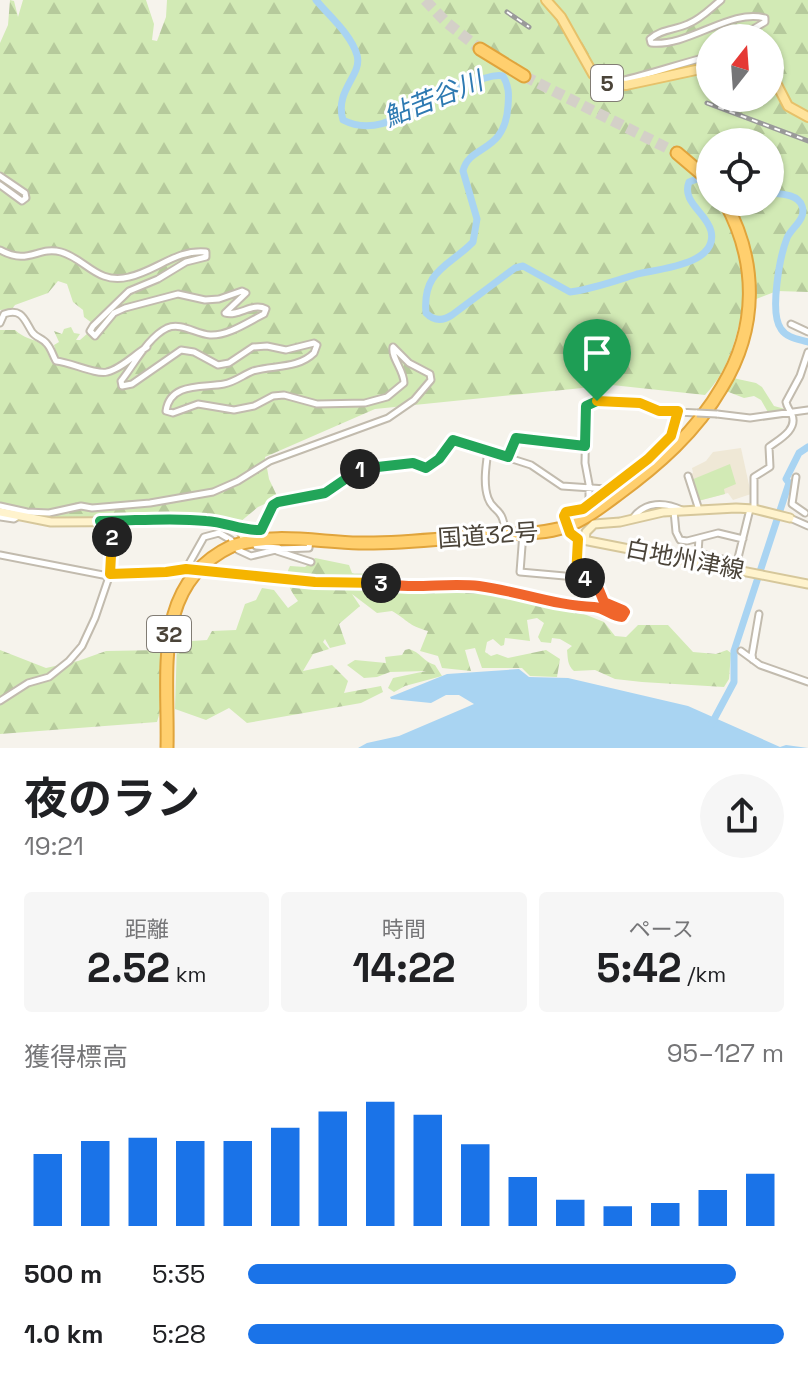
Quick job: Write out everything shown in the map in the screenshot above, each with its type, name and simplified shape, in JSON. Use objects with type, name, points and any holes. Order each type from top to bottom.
[{"type":"highway","points":[[484,51],[522,75]]},
{"type":"highway","points":[[680,155],[696,169]]},
{"type":"highway","name":"国道32号","points":[[240,541],[393,543],[523,533],[568,526],[601,507],[674,448],[711,406],[727,380],[743,338],[750,289],[745,247],[733,216]]},
{"type":"highway","name":"32","points":[[167,748],[169,644],[173,611],[180,594],[196,571],[240,541]]},
{"type":"main road","name":"5","points":[[546,0],[561,17],[593,74],[605,82],[619,86],[696,70]]},
{"type":"main road","points":[[784,98],[788,106],[808,117]]},
{"type":"main road","points":[[568,526],[570,533],[581,540],[594,524],[674,511],[754,509],[792,513]]},
{"type":"main road","points":[[0,515],[51,522],[209,521],[240,541]]},
{"type":"main road","name":"白地州津線","points":[[581,540],[735,566],[808,584]]},
{"type":"street","points":[[696,34],[668,42],[651,43],[650,39],[660,31],[699,20],[721,0]]},
{"type":"street","points":[[724,24],[746,16],[765,18],[762,24]]},
{"type":"street","points":[[619,86],[620,81],[665,71],[696,60]]},
{"type":"street","points":[[0,176],[26,194],[26,198],[22,201],[0,185]]},
{"type":"street","points":[[0,250],[18,257],[56,251],[101,275],[122,278],[171,258],[206,252],[206,257],[186,262],[158,279],[129,291],[93,326],[90,331],[95,336],[114,313],[178,294],[205,300],[242,291],[246,293],[245,297],[226,311],[228,315],[257,306],[266,309],[256,319],[216,335],[176,326],[168,328],[111,371],[101,372],[56,361],[48,344],[33,335],[24,317],[17,312],[4,314],[0,323]]},
{"type":"street","points":[[791,324],[808,332]]},
{"type":"street","points":[[0,506],[49,513],[81,506],[92,508],[150,503],[213,492],[270,461],[388,418],[414,400],[431,377],[409,363],[393,347],[392,352],[402,371],[404,383],[377,401],[317,404],[284,395],[234,410],[198,404],[168,413],[167,404],[187,388],[226,384],[256,371],[296,363],[311,357],[317,345],[286,350],[253,347],[229,363],[218,365],[194,352],[181,350],[132,384],[122,386],[121,381],[148,346]]},
{"type":"street","points":[[735,566],[754,509],[754,477],[770,467],[769,447],[787,434],[794,419],[786,402],[808,352]]},
{"type":"street","points":[[589,504],[585,446],[588,403],[611,400],[640,403],[659,411],[750,418],[808,410]]},
{"type":"street","points":[[568,526],[564,516],[568,510],[578,511],[589,504],[648,459],[671,436],[678,411]]},
{"type":"street","points":[[508,457],[516,438],[585,446]]},
{"type":"street","points":[[240,541],[261,530],[273,505],[278,502],[325,493],[360,469],[413,463],[426,468],[439,459],[453,440],[531,465],[562,486],[606,489]]},
{"type":"street","points":[[488,451],[488,499],[503,515],[505,533]]},
{"type":"street","points":[[688,476],[699,510]]},
{"type":"street","points":[[792,513],[796,477]]},
{"type":"street","points":[[633,518],[638,511],[658,504],[671,504],[684,511]]},
{"type":"street","points":[[674,511],[680,540],[718,533],[743,539]]},
{"type":"street","points":[[792,513],[806,513]]},
{"type":"street","points":[[792,513],[806,513]]},
{"type":"street","points":[[792,513],[808,526]]},
{"type":"street","points":[[0,701],[28,683],[49,677],[76,654],[90,631],[109,575],[113,530],[103,527],[100,521]]},
{"type":"street","points":[[186,569],[204,537],[219,533],[256,546],[279,547],[278,550],[311,562]]},
{"type":"street","points":[[0,555],[109,575],[186,569],[315,582],[367,584],[376,581],[396,586],[476,585],[573,607],[596,608],[622,617],[623,610],[604,602],[595,580],[520,572],[523,533]]},
{"type":"street","points":[[699,537],[698,553],[731,561],[735,566]]},
{"type":"street","points":[[240,541],[251,556],[309,548],[310,540]]},
{"type":"street","points":[[576,577],[581,540]]},
{"type":"street","points":[[753,661],[759,614]]},
{"type":"street","points":[[741,651],[753,661],[808,682]]},
{"type":"shaded area","points":[[741,448],[751,494],[733,500],[728,493],[698,501],[689,475],[693,473],[692,468],[706,461],[713,452]]},
{"type":"green space","points":[[10,0],[14,1],[18,17],[23,0],[146,0],[154,24],[152,40],[157,41],[166,17],[167,0],[808,0],[808,292],[777,291],[743,304],[726,364],[705,395],[612,385],[375,409],[265,457],[269,479],[278,498],[258,507],[240,522],[90,519],[0,509],[0,330],[15,330],[41,344],[51,362],[59,365],[54,345],[59,342],[54,331],[62,334],[64,329],[71,327],[74,333],[80,334],[76,340],[80,340],[96,326],[84,317],[83,310],[73,302],[67,284],[58,281],[48,293],[15,305],[12,309],[0,310],[0,43],[8,25]]},
{"type":"green space","points":[[733,378],[762,387],[774,406],[785,409],[785,413],[769,414],[761,400],[754,396],[744,398],[726,391]]},
{"type":"green space","points":[[730,464],[736,484],[724,489],[725,494],[698,501],[691,480]]},
{"type":"green space","points":[[315,558],[349,565],[352,573],[384,573],[376,581],[408,589],[447,589],[520,598],[584,614],[604,622],[615,636],[626,637],[638,625],[668,625],[693,652],[716,654],[727,650],[731,653],[729,679],[724,687],[642,682],[615,679],[595,670],[574,671],[569,664],[567,650],[572,646],[560,639],[552,638],[551,643],[541,642],[538,637],[544,623],[537,618],[527,620],[530,641],[505,638],[501,646],[493,639],[487,642],[485,652],[508,658],[546,650],[560,659],[557,677],[530,676],[522,668],[482,668],[475,648],[465,650],[471,671],[442,668],[438,656],[420,651],[428,631],[412,625],[392,611],[377,613],[352,594],[360,606],[339,624],[346,644],[330,648],[325,639],[323,642],[329,649],[313,654],[303,671],[332,665],[348,681],[344,693],[381,686],[383,692],[361,703],[247,723],[229,708],[206,720],[175,709],[177,642],[207,640],[212,631],[236,630],[245,604],[256,600],[262,588],[274,590],[288,608],[298,601],[287,580],[290,566],[305,567]]},
{"type":"green space","points":[[409,649],[435,665],[442,676],[394,692],[388,688],[393,678],[426,671],[390,672],[364,678],[347,665],[355,660],[386,663],[385,657],[402,655]]},
{"type":"green space","points":[[0,650],[46,668],[106,651],[162,650],[162,705],[157,722],[0,734]]},
{"type":"water","points":[[519,669],[529,677],[568,678],[688,706],[780,747],[808,748],[358,748],[399,736],[474,704],[459,695],[446,695],[431,703],[390,697],[447,674]]},
{"type":"waterway","name":"鮎苦谷川","points":[[316,0],[345,33],[357,55],[356,69],[342,100],[343,120],[356,125],[380,124],[468,83],[497,76],[503,76],[506,83],[508,106],[501,133],[472,156],[463,171],[477,219],[473,242],[439,270],[428,287],[426,313],[432,318],[449,317],[515,268],[523,266],[570,292],[684,263],[706,251],[711,242],[711,231],[703,216]]},
{"type":"waterway","name":"鮎苦谷川","points":[[696,179],[689,182],[687,189],[696,208]]},
{"type":"waterway","name":"鮎苦谷川","points":[[784,194],[800,202],[803,211],[787,238],[781,258],[776,311],[783,332],[808,342]]},
{"type":"waterway","name":"鮎苦谷川","points":[[711,725],[734,682],[734,651],[789,483],[786,479],[799,453],[808,447]]},
{"type":"tunnel","points":[[425,0],[446,22],[480,49]]},
{"type":"tunnel","points":[[524,76],[677,153]]},
{"type":"railway","points":[[507,12],[529,27]]},
{"type":"railway","points":[[731,112],[808,141]]},
{"type":"route","points":[[597,401],[640,403],[659,411],[678,411],[671,436],[648,459],[583,509],[568,510],[564,516],[570,533],[578,539],[576,577],[595,580],[604,602],[625,612],[620,618],[596,608],[573,607],[476,585],[396,586],[376,581],[367,584],[315,582],[186,569],[113,574],[108,570],[113,530],[103,527],[100,521],[196,520],[223,523],[240,530],[261,530],[273,505],[278,502],[325,493],[360,469],[413,463],[429,467],[453,440],[508,457],[516,438],[585,446],[586,406],[597,401]]}]
